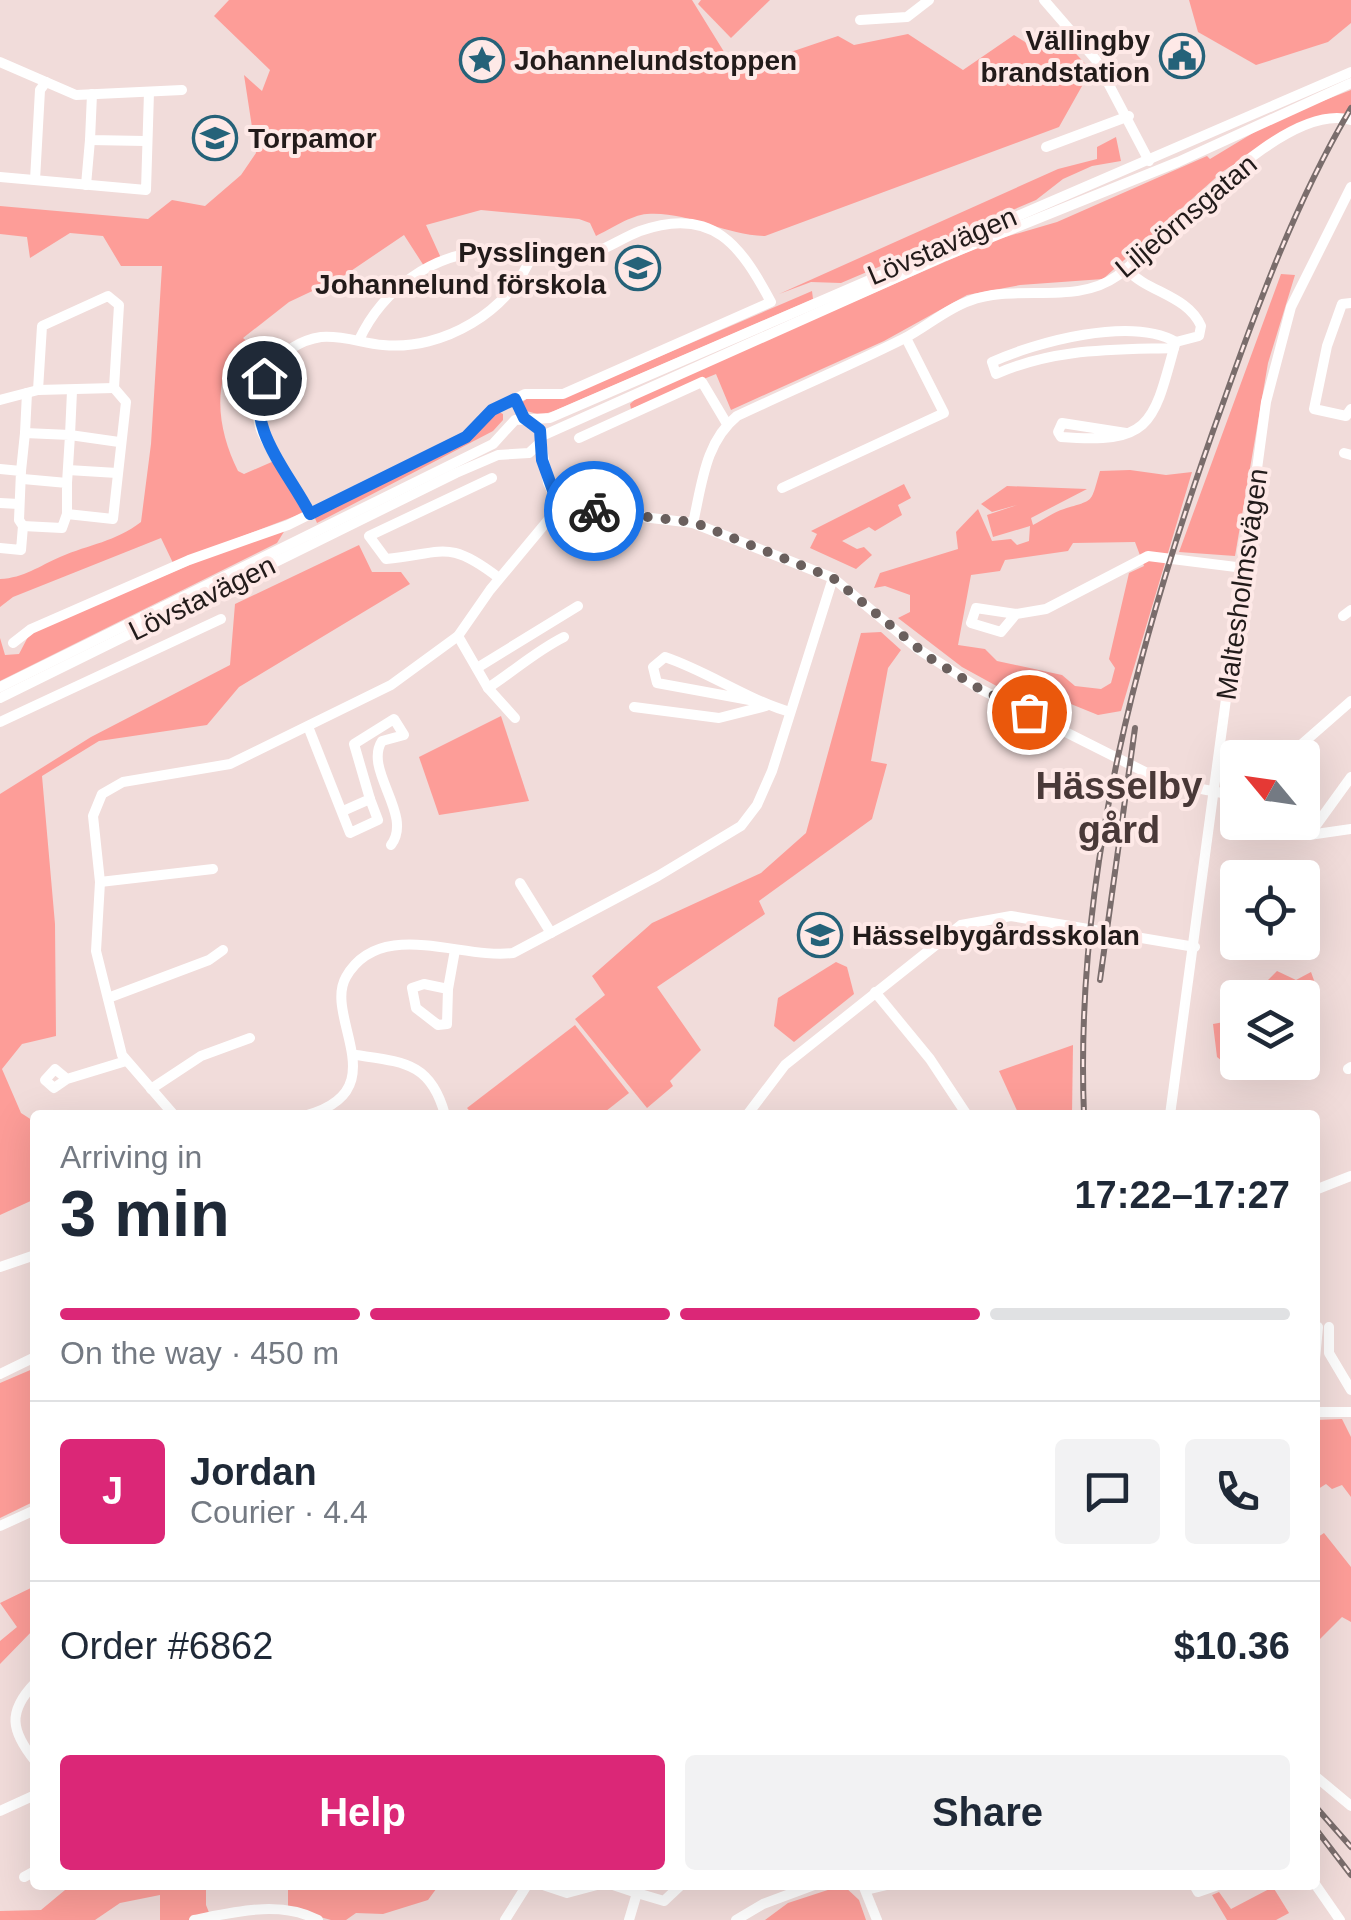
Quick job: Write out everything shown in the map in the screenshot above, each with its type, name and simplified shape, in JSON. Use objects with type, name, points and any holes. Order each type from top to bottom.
[{"type":"street","points":[[860,20],[906,17],[930,0]]},
{"type":"street","points":[[1044,0],[1096,60],[1129,116],[1153,172]]},
{"type":"street","points":[[0,62],[76,95],[182,90]]},
{"type":"street","name":"Lövstavägen","points":[[0,687],[508,429],[1351,72]]},
{"type":"street","points":[[35,180],[40,90],[46,82]]},
{"type":"street","name":"Lövstavägen","points":[[0,698],[498,454],[534,451],[541,439],[944,256],[1153,172],[1351,82]]},
{"type":"street","points":[[146,142],[149,92]]},
{"type":"street","points":[[86,185],[92,94]]},
{"type":"street","points":[[1046,147],[1129,116]]},
{"type":"street","name":"Liljeörnsgatan","points":[[726,424],[906,338],[968,301],[1015,292],[1102,287],[1240,166],[1313,124],[1340,117],[1351,120]]},
{"type":"street","points":[[0,177],[146,190],[150,146],[146,142],[90,140]]},
{"type":"street","name":"Maltesholmsvägen","points":[[1171,1110],[1244,568],[1279,344],[1307,268],[1351,187]]},
{"type":"street","points":[[13,643],[31,629],[310,514],[466,437],[487,414],[510,401],[531,393],[562,394],[771,302],[738,246],[696,226],[641,231],[575,257],[472,252],[435,264],[389,296],[359,340]]},
{"type":"street","points":[[310,514],[260,426],[260,388],[270,367],[295,345],[328,337],[410,344],[454,333],[502,298],[532,255]]},
{"type":"street","points":[[1126,269],[1148,288],[1186,304],[1196,314],[1200,336],[1175,345],[1080,350],[1038,358],[996,374],[992,362],[1037,344],[1076,336],[1130,332],[1165,336],[1175,345]]},
{"type":"street","points":[[0,548],[21,550],[23,526],[19,504],[25,433],[42,326],[108,296],[119,305],[114,388],[126,402],[113,519],[67,514]]},
{"type":"street","points":[[1351,303],[1342,304],[1332,328],[1314,409],[1346,416],[1351,409]]},
{"type":"street","points":[[782,488],[944,413],[906,338]]},
{"type":"street","points":[[1126,433],[1062,423],[1058,432],[1062,437],[1105,440],[1126,433],[1149,422],[1158,408],[1175,345]]},
{"type":"street","points":[[579,438],[702,382],[726,424],[710,454],[693,522]]},
{"type":"street","points":[[0,400],[33,392],[114,388]]},
{"type":"street","points":[[23,526],[62,528],[67,514],[72,391]]},
{"type":"street","points":[[510,401],[541,439],[548,483],[559,507]]},
{"type":"street","points":[[510,401],[508,429],[517,453],[548,483]]},
{"type":"street","points":[[25,433],[119,442]]},
{"type":"street","points":[[0,470],[67,483]]},
{"type":"street","points":[[68,470],[117,474]]},
{"type":"street","points":[[492,478],[369,536],[377,553],[386,560],[450,550],[472,557],[499,578]]},
{"type":"street","points":[[0,503],[19,504]]},
{"type":"street","points":[[559,507],[693,522],[833,578],[918,649],[980,689],[1165,782],[1220,794]]},
{"type":"street","points":[[170,1110],[126,1061],[94,936],[100,882],[94,816],[102,794],[111,786],[230,764],[391,686],[458,636],[499,578],[559,507]]},
{"type":"street","points":[[1016,614],[1046,610],[1139,560],[1163,556],[1244,568]]},
{"type":"street","points":[[318,1110],[335,1102],[346,1086],[356,1054],[340,994],[345,978],[356,965],[393,945],[488,957],[513,953],[741,826],[757,805],[833,578]]},
{"type":"street","points":[[477,668],[578,606]]},
{"type":"street","points":[[0,722],[221,618]]},
{"type":"street","points":[[458,636],[488,688],[515,718]]},
{"type":"street","points":[[488,688],[529,661],[536,651],[564,637]]},
{"type":"street","points":[[523,640],[536,651]]},
{"type":"street","points":[[761,703],[708,672],[665,657],[653,667],[657,683],[790,712]]},
{"type":"street","points":[[1307,740],[1351,701]]},
{"type":"street","points":[[634,708],[719,718],[761,703]]},
{"type":"street","points":[[308,729],[350,833],[378,820],[354,744],[394,719],[404,736],[382,741],[378,753],[396,821],[396,839],[391,845]]},
{"type":"street","points":[[1320,819],[1351,777]]},
{"type":"street","points":[[343,811],[370,799]]},
{"type":"street","points":[[1320,833],[1351,829]]},
{"type":"street","points":[[100,882],[150,880],[213,868]]},
{"type":"street","points":[[520,883],[551,933]]},
{"type":"street","points":[[750,1110],[785,1064],[950,930],[979,919],[1011,916],[1195,947]]},
{"type":"street","points":[[108,998],[209,960],[223,950]]},
{"type":"street","points":[[448,989],[424,984],[412,988],[416,1008],[438,1025],[447,1024],[455,950]]},
{"type":"street","points":[[875,992],[930,1059],[964,1110]]},
{"type":"street","points":[[151,1089],[200,1056],[250,1038]]},
{"type":"street","points":[[356,1054],[416,1067],[438,1091],[444,1110]]},
{"type":"street","points":[[67,1079],[126,1061]]},
{"type":"street","points":[[754,1104],[758,1110]]},
{"type":"street","points":[[1320,1188],[1351,1176]]},
{"type":"street","points":[[0,1268],[30,1256]]},
{"type":"street","points":[[1320,1339],[1323,1327],[1329,1353],[1351,1390]]},
{"type":"street","points":[[0,1374],[30,1359]]},
{"type":"street","points":[[1320,1412],[1351,1412]]},
{"type":"street","points":[[0,1526],[30,1512]]},
{"type":"street","points":[[30,1690],[14,1711],[13,1725],[17,1738],[30,1755]]},
{"type":"street","points":[[1320,1780],[1351,1806]]},
{"type":"street","points":[[0,1811],[30,1797]]},
{"type":"street","points":[[24,1877],[30,1874]]},
{"type":"street","points":[[506,1920],[524,1890]]},
{"type":"street","points":[[556,1890],[567,1894],[580,1890]]},
{"type":"street","points":[[628,1890],[664,1901],[676,1890]]},
{"type":"street","points":[[736,1920],[763,1904],[801,1890]]},
{"type":"street","points":[[865,1890],[877,1920]]},
{"type":"street","points":[[1319,1890],[1340,1920]]},
{"type":"street","points":[[629,1920],[637,1893]]},
{"type":"street","points":[[194,1920],[256,1909],[298,1909],[318,1920]]},
{"type":"shaded area","points":[[229,0],[692,0],[726,55],[776,57],[838,36],[854,45],[908,34],[963,70],[1014,35],[1033,47],[1054,30],[1091,70],[1059,127],[765,236],[677,216],[647,214],[596,236],[590,223],[579,219],[481,210],[426,225],[441,258],[424,266],[404,235],[342,277],[289,302],[243,338],[266,358],[262,365],[238,345],[229,360],[220,408],[226,440],[238,471],[244,474],[274,461],[303,513],[173,563],[161,538],[13,597],[0,607],[0,579],[24,574],[141,522],[151,444],[162,266],[121,266],[103,236],[70,233],[30,258],[27,237],[0,234],[0,206],[148,219],[172,200],[205,206],[241,175],[256,153],[244,75],[262,91],[270,70],[214,16]]},
{"type":"shaded area","points":[[701,0],[770,0],[731,38],[698,4]]},
{"type":"shaded area","points":[[1189,0],[1351,0],[1351,23],[1328,42],[1256,65],[1198,32]]},
{"type":"shaded area","points":[[1351,90],[1351,114],[1326,114],[1288,130],[1222,172],[1103,279],[1020,285],[967,295],[884,341],[731,410],[716,374],[631,409],[630,404],[640,395],[995,240],[1057,222],[1207,156],[1210,159],[1276,119]]},
{"type":"shaded area","points":[[1116,137],[1121,161],[1092,166],[1063,179],[1036,200],[841,283],[811,282],[779,294],[1058,169],[1097,159],[1097,147]]},
{"type":"shaded area","points":[[1281,274],[1295,275],[1268,363],[1235,556],[1179,552]]},
{"type":"shaded area","points":[[812,291],[813,299],[554,411],[541,415],[523,410],[521,403],[528,398],[563,398]]},
{"type":"shaded area","points":[[497,411],[503,414],[503,420],[493,431],[317,523],[314,516],[473,435]]},
{"type":"shaded area","points":[[1100,471],[1166,475],[1192,472],[1121,711],[1098,715],[1061,700],[1044,712],[962,667],[898,618],[910,612],[910,595],[885,586],[874,588],[880,573],[958,549],[956,532],[978,509],[992,541],[1011,539],[1017,545],[1029,541],[1030,526],[993,537],[987,515],[1017,505],[992,512],[981,504],[1007,486],[1087,489],[1031,518],[1033,525],[1090,499]],"holes":[[[1135,542],[1144,566],[1129,573],[1109,659],[1115,668],[1111,683],[1101,689],[1075,686],[1062,675],[997,661],[985,649],[958,645],[971,575],[1000,571],[1005,560],[1068,551],[1073,543]]]},
{"type":"shaded area","points":[[904,484],[911,498],[898,505],[902,515],[875,531],[869,527],[842,541],[857,549],[864,547],[872,555],[856,569],[810,548],[817,534],[811,531]]},
{"type":"shaded area","points":[[285,530],[277,543],[0,681],[0,638],[5,655],[19,654],[30,633],[208,557]]},
{"type":"shaded area","points":[[359,545],[372,572],[401,572],[410,584],[239,687],[207,725],[99,741],[42,776],[55,924],[56,1036],[22,1044],[2,1069],[21,1113],[30,1119],[30,1201],[0,1215],[0,794],[91,737],[230,665],[235,604]]},
{"type":"shaded area","points":[[881,632],[901,650],[888,668],[871,761],[887,764],[872,819],[759,901],[765,914],[657,987],[701,1050],[670,1081],[673,1086],[647,1108],[575,1019],[605,995],[592,976],[652,923],[761,873],[806,833],[861,633]]},
{"type":"shaded area","points":[[501,716],[529,801],[439,815],[419,757]]},
{"type":"shaded area","points":[[836,962],[847,967],[854,994],[794,1042],[774,1026],[778,998]]},
{"type":"shaded area","points":[[1277,971],[1296,980],[1268,980]]},
{"type":"shaded area","points":[[1311,972],[1314,980],[1296,980]]},
{"type":"shaded area","points":[[1220,1023],[1220,1059],[1217,1057],[1213,1024]]},
{"type":"shaded area","points":[[575,1025],[629,1093],[607,1110],[467,1108]]},
{"type":"shaded area","points":[[1073,1045],[1072,1110],[1017,1110],[999,1071]]},
{"type":"shaded area","points":[[30,1370],[30,1503],[0,1518],[0,1383]]},
{"type":"shaded area","points":[[1342,1419],[1351,1437],[1351,1497],[1342,1485],[1332,1489],[1326,1484],[1320,1488],[1320,1420]]},
{"type":"shaded area","points":[[1324,1533],[1351,1567],[1351,1622],[1342,1617],[1320,1639],[1320,1536]]},
{"type":"shaded area","points":[[30,1588],[30,1633],[0,1664],[0,1641],[17,1627],[0,1603]]},
{"type":"shaded area","points":[[65,1890],[206,1890],[212,1920],[160,1920],[160,1895],[120,1903],[95,1920],[0,1920],[0,1911],[41,1910]]},
{"type":"shaded area","points":[[288,1890],[435,1890],[428,1900],[383,1914],[356,1913],[346,1920],[331,1920],[288,1908]]},
{"type":"shaded area","points":[[828,1890],[848,1890],[859,1900],[866,1920],[765,1920],[788,1903]]},
{"type":"shaded area","points":[[1267,1890],[1275,1890],[1289,1913],[1276,1920],[1227,1920],[1212,1895],[1219,1892],[1231,1909]]},
{"type":"railway","points":[[1084,1110],[1090,933],[1118,754],[1140,666],[1192,492],[1250,329],[1296,216],[1351,108]]},
{"type":"railway","points":[[1100,980],[1135,728]]},
{"type":"railway","points":[[1320,1812],[1351,1847]]},
{"type":"railway","points":[[1320,1835],[1351,1875]]},
{"type":"way so far","points":[[594,511],[693,522],[833,578],[930,658],[980,689],[1029,712]]},
{"type":"place","name":"Vällingby brandstation","points":[[1182,56]]},
{"type":"place","name":"Johannelundstoppen","points":[[482,60]]},
{"type":"place","name":"Torpamor","points":[[215,138]]},
{"type":"place","name":"Pysslingen Johannelund förskola","points":[[638,268]]},
{"type":"place","name":"Hässelbygårdsskolan","points":[[820,935]]},
{"type":"district","name":"Hässelby gård","points":[[1119,808]]},
{"type":"route","points":[[264,378],[258,399],[260,426],[310,514],[466,437],[492,410],[515,399],[524,418],[538,425],[542,460],[559,507],[594,511]]}]
